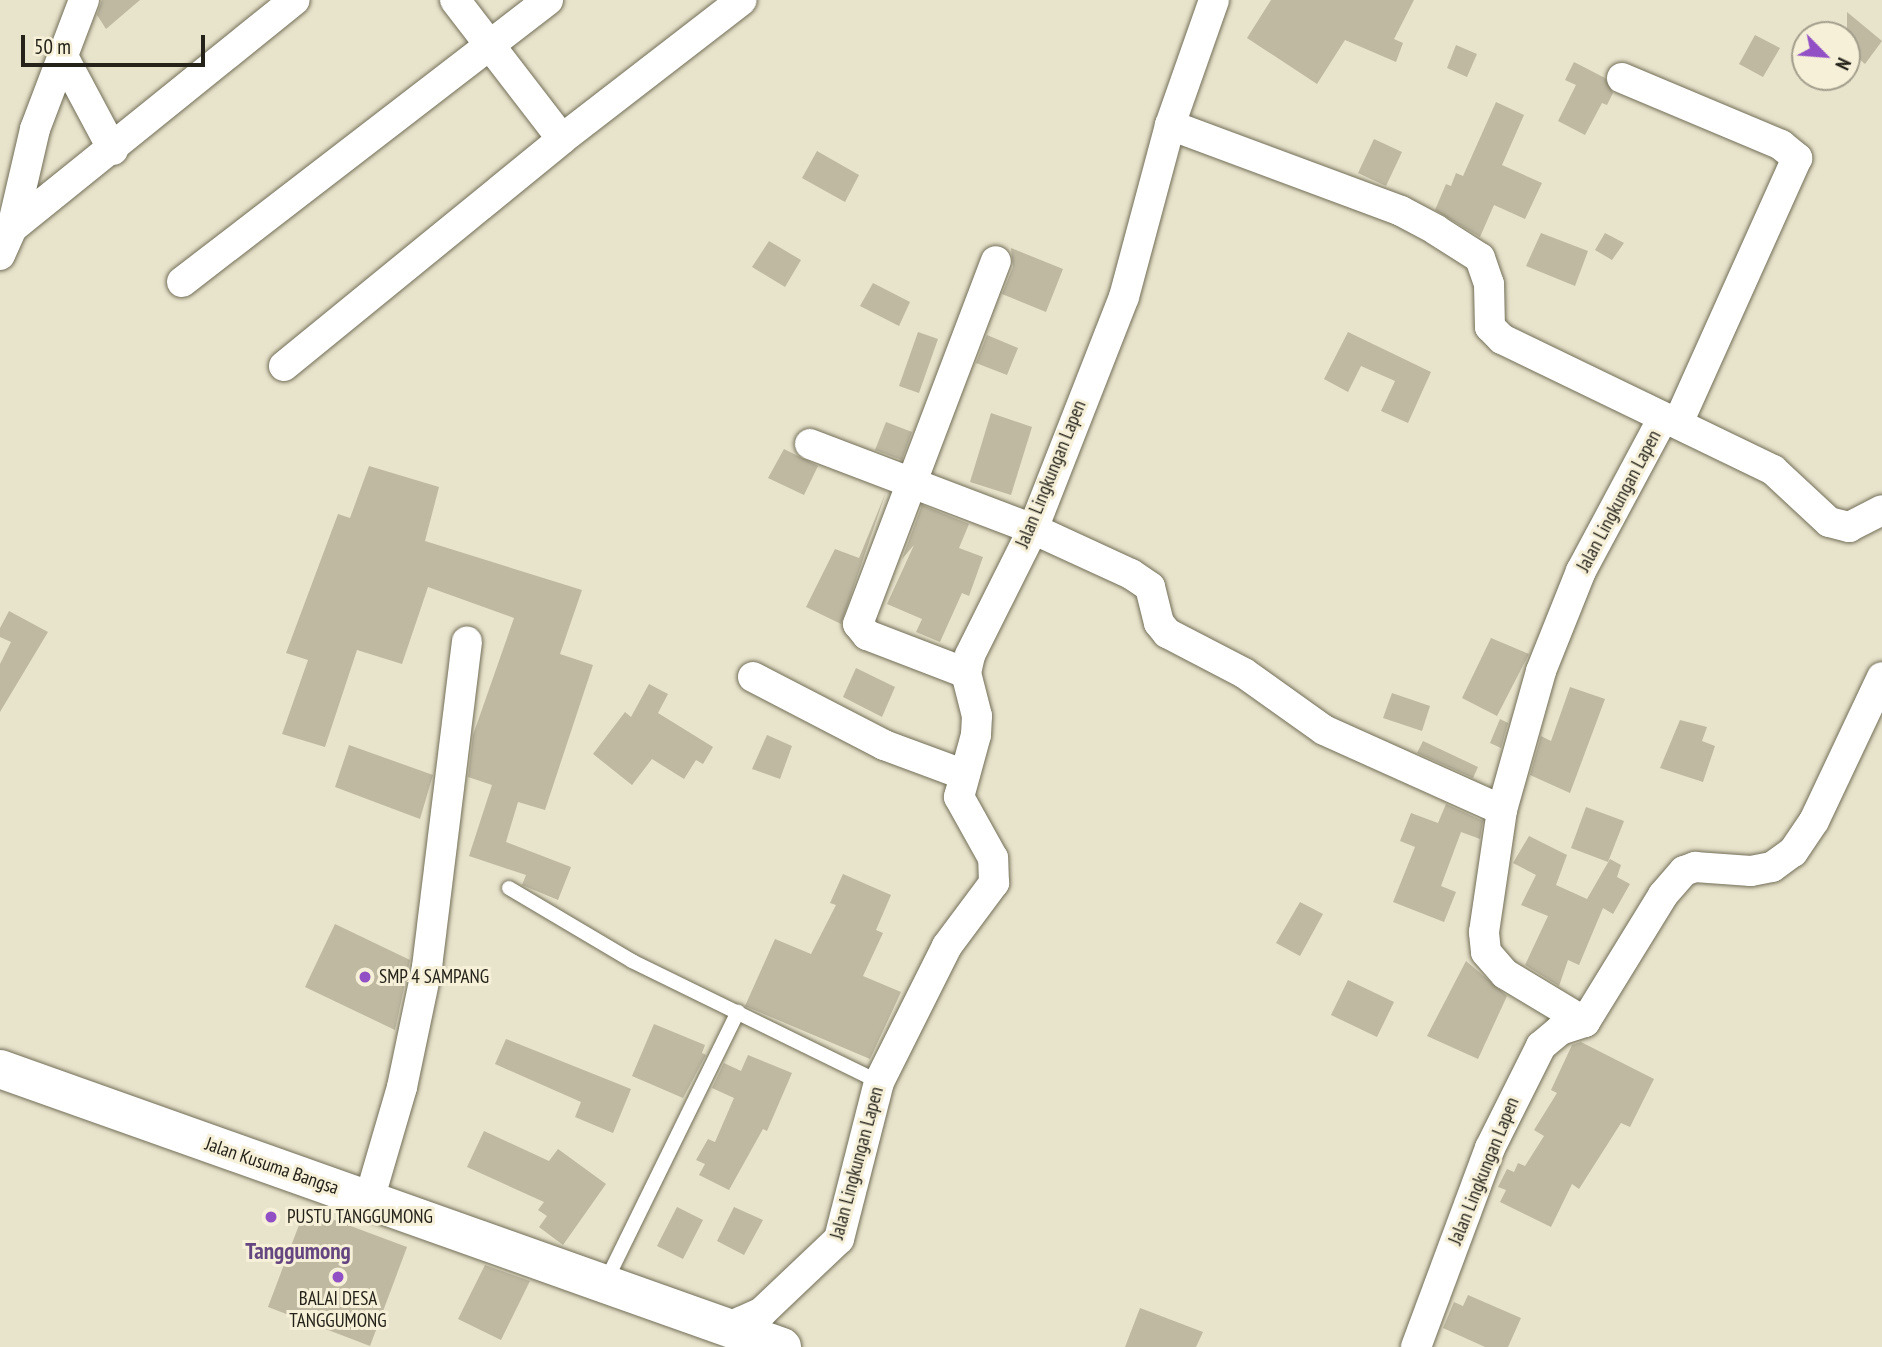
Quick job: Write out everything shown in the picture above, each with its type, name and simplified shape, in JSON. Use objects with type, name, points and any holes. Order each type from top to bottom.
[{"type":"main road","name":"Jalan Kusuma Bangsa","points":[[0,1069],[606,1281],[782,1347]]},
{"type":"street","points":[[0,255],[12,228],[35,129],[65,60],[84,0]]},
{"type":"street","points":[[12,228],[113,150],[296,0]]},
{"type":"street","points":[[455,0],[562,139]]},
{"type":"street","points":[[182,282],[548,0]]},
{"type":"street","points":[[284,366],[562,139],[742,0]]},
{"type":"street","points":[[1170,125],[1214,0]]},
{"type":"street","points":[[65,60],[113,150]]},
{"type":"street","points":[[1622,78],[1781,145],[1797,158],[1671,421]]},
{"type":"street","name":"Jalan Lingkungan Lapen","points":[[731,1326],[762,1312],[839,1240],[879,1082],[947,946],[997,875],[987,844],[960,799],[977,716],[965,673],[987,612],[1033,529],[1138,258],[1170,125],[1401,211],[1436,230],[1480,258],[1489,284],[1490,327],[1497,335],[1773,470],[1829,522],[1849,527],[1882,510]]},
{"type":"street","points":[[965,673],[867,635],[858,624],[914,485],[996,261]]},
{"type":"street","name":"Jalan Lingkungan Lapen","points":[[1585,1022],[1511,978],[1486,951],[1484,932],[1502,810],[1541,671],[1581,571],[1671,421]]},
{"type":"street","points":[[810,444],[1033,529],[1145,581],[1167,633],[1244,673],[1324,730],[1502,810]]},
{"type":"street","points":[[369,1200],[402,1087],[427,967],[467,641]]},
{"type":"street","points":[[754,677],[884,745],[965,775]]},
{"type":"street","points":[[1585,1022],[1663,895],[1684,871],[1703,867],[1751,871],[1772,867],[1793,852],[1814,821],[1882,677]]},
{"type":"street","name":"Jalan Lingkungan Lapen","points":[[1416,1347],[1490,1148],[1522,1076],[1549,1037],[1585,1022]]},
{"type":"lane","points":[[509,888],[632,961],[879,1082]]},
{"type":"lane","points":[[606,1281],[738,1012]]},
{"type":"building","points":[[102,0],[140,0],[106,29],[97,15]]},
{"type":"building","points":[[1271,0],[1414,0],[1394,39],[1403,43],[1396,62],[1345,40],[1317,84],[1247,38]]},
{"type":"building","points":[[1847,12],[1858,21],[1847,21]]},
{"type":"building","points":[[1861,24],[1882,41],[1865,64],[1861,61]]},
{"type":"building","points":[[1755,35],[1780,48],[1763,77],[1739,64]]},
{"type":"building","points":[[1456,45],[1477,54],[1467,77],[1447,68]]},
{"type":"building","points":[[1574,62],[1605,78],[1613,93],[1607,105],[1602,103],[1585,135],[1558,121],[1576,85],[1565,80]]},
{"type":"building","points":[[1496,102],[1524,115],[1502,165],[1542,183],[1525,219],[1494,205],[1480,237],[1435,210],[1446,184],[1451,186],[1456,173],[1463,176]]},
{"type":"building","points":[[1374,139],[1402,152],[1386,186],[1358,173]]},
{"type":"building","points":[[817,151],[859,175],[845,202],[802,178]]},
{"type":"building","points":[[1541,233],[1588,251],[1575,286],[1526,266]]},
{"type":"building","points":[[1605,233],[1624,243],[1612,260],[1595,250]]},
{"type":"building","points":[[769,241],[801,260],[785,287],[752,267]]},
{"type":"building","points":[[1011,248],[1063,269],[1046,312],[1002,294],[1013,267]]},
{"type":"building","points":[[873,283],[910,302],[899,326],[860,306]]},
{"type":"building","points":[[918,332],[938,339],[919,393],[899,386]]},
{"type":"building","points":[[1348,332],[1431,372],[1408,423],[1381,411],[1395,381],[1361,366],[1348,392],[1324,379]]},
{"type":"building","points":[[987,335],[1018,348],[1007,375],[976,363]]},
{"type":"building","points":[[991,413],[1032,427],[1011,495],[970,482]]},
{"type":"building","points":[[886,422],[912,432],[902,460],[875,450]]},
{"type":"building","points":[[784,449],[818,466],[804,495],[768,478]]},
{"type":"building","points":[[369,466],[439,487],[425,541],[582,590],[560,654],[593,665],[545,810],[518,802],[506,842],[571,867],[558,900],[522,885],[526,875],[469,856],[492,785],[468,777],[473,735],[514,618],[428,587],[402,664],[357,650],[325,747],[282,734],[308,660],[286,653],[338,514],[350,518]]},
{"type":"building","points":[[886,492],[841,624],[806,607],[835,549],[859,558]]},
{"type":"building","points":[[922,505],[969,524],[959,548],[983,557],[969,596],[962,593],[940,642],[916,632],[922,619],[887,604],[914,545],[902,559]]},
{"type":"building","points":[[9,611],[48,632],[0,712],[0,664],[11,642],[0,637],[0,628]]},
{"type":"building","points":[[1491,638],[1529,654],[1497,716],[1462,698]]},
{"type":"building","points":[[856,668],[895,687],[882,717],[843,697]]},
{"type":"building","points":[[649,684],[668,694],[658,713],[713,747],[703,764],[696,760],[684,779],[652,759],[632,785],[593,754],[625,712],[631,717]]},
{"type":"building","points":[[1570,687],[1605,699],[1570,793],[1530,775],[1541,736],[1551,741]]},
{"type":"building","points":[[1392,693],[1430,706],[1422,731],[1383,718]]},
{"type":"building","points":[[1500,719],[1508,723],[1501,748],[1490,743]]},
{"type":"building","points":[[1680,720],[1707,727],[1702,741],[1715,746],[1703,782],[1660,768]]},
{"type":"building","points":[[767,735],[792,746],[780,779],[752,769]]},
{"type":"building","points":[[1423,741],[1478,767],[1473,778],[1417,753]]},
{"type":"building","points":[[349,745],[433,775],[420,819],[335,787]]},
{"type":"building","points":[[1446,804],[1483,821],[1480,839],[1461,832],[1441,886],[1456,892],[1444,922],[1393,902],[1415,847],[1400,841],[1411,813],[1438,823]]},
{"type":"building","points":[[1586,807],[1624,821],[1608,862],[1571,848]]},
{"type":"building","points":[[1529,836],[1567,855],[1556,885],[1587,899],[1610,859],[1621,865],[1617,877],[1630,884],[1613,914],[1603,908],[1579,965],[1568,960],[1559,986],[1525,965],[1548,916],[1521,905],[1536,875],[1513,863]]},
{"type":"building","points":[[843,874],[891,895],[876,930],[883,933],[863,976],[901,992],[870,1059],[745,1006],[775,939],[811,954],[836,905],[830,903]]},
{"type":"building","points":[[1300,902],[1323,914],[1300,956],[1276,943]]},
{"type":"building","name":"SMP 4 SAMPANG","points":[[335,924],[410,960],[395,1030],[305,987]]},
{"type":"building","points":[[1466,961],[1507,996],[1478,1059],[1427,1036]]},
{"type":"building","points":[[1348,980],[1394,1002],[1377,1037],[1331,1015]]},
{"type":"building","points":[[654,1024],[705,1045],[702,1053],[706,1055],[683,1098],[632,1076]]},
{"type":"building","points":[[506,1039],[631,1089],[613,1133],[575,1117],[581,1102],[495,1064]]},
{"type":"building","points":[[1581,1042],[1654,1079],[1630,1127],[1621,1123],[1579,1189],[1572,1184],[1551,1227],[1500,1202],[1506,1190],[1498,1187],[1507,1169],[1514,1172],[1518,1163],[1525,1166],[1544,1136],[1534,1130],[1557,1093],[1551,1090],[1572,1045]]},
{"type":"building","points":[[748,1055],[792,1073],[767,1131],[763,1129],[729,1190],[699,1175],[705,1164],[696,1160],[708,1139],[715,1142],[734,1098],[712,1088],[724,1063],[741,1071]]},
{"type":"building","points":[[484,1131],[549,1161],[558,1149],[606,1184],[563,1245],[539,1227],[547,1216],[538,1210],[544,1202],[467,1167]]},
{"type":"building","points":[[677,1207],[703,1220],[683,1259],[657,1246]]},
{"type":"building","points":[[734,1207],[763,1220],[744,1255],[717,1241]]},
{"type":"building","name":"BALAI DESA TANGGUMONG","points":[[305,1209],[407,1247],[370,1346],[268,1307]]},
{"type":"building","points":[[485,1265],[530,1281],[501,1340],[458,1319]]},
{"type":"building","points":[[1468,1295],[1521,1318],[1508,1347],[1485,1347],[1443,1328],[1454,1302],[1463,1306]]},
{"type":"building","points":[[1140,1308],[1203,1332],[1196,1347],[1125,1347]]},
{"type":"place","name":"SMP 4 SAMPANG","points":[[365,977]]},
{"type":"place","name":"PUSTU TANGGUMONG","points":[[271,1217]]},
{"type":"place","name":"BALAI DESA TANGGUMONG","points":[[338,1277]]},
{"type":"district","name":"Tanggumong","points":[[298,1251]]}]
